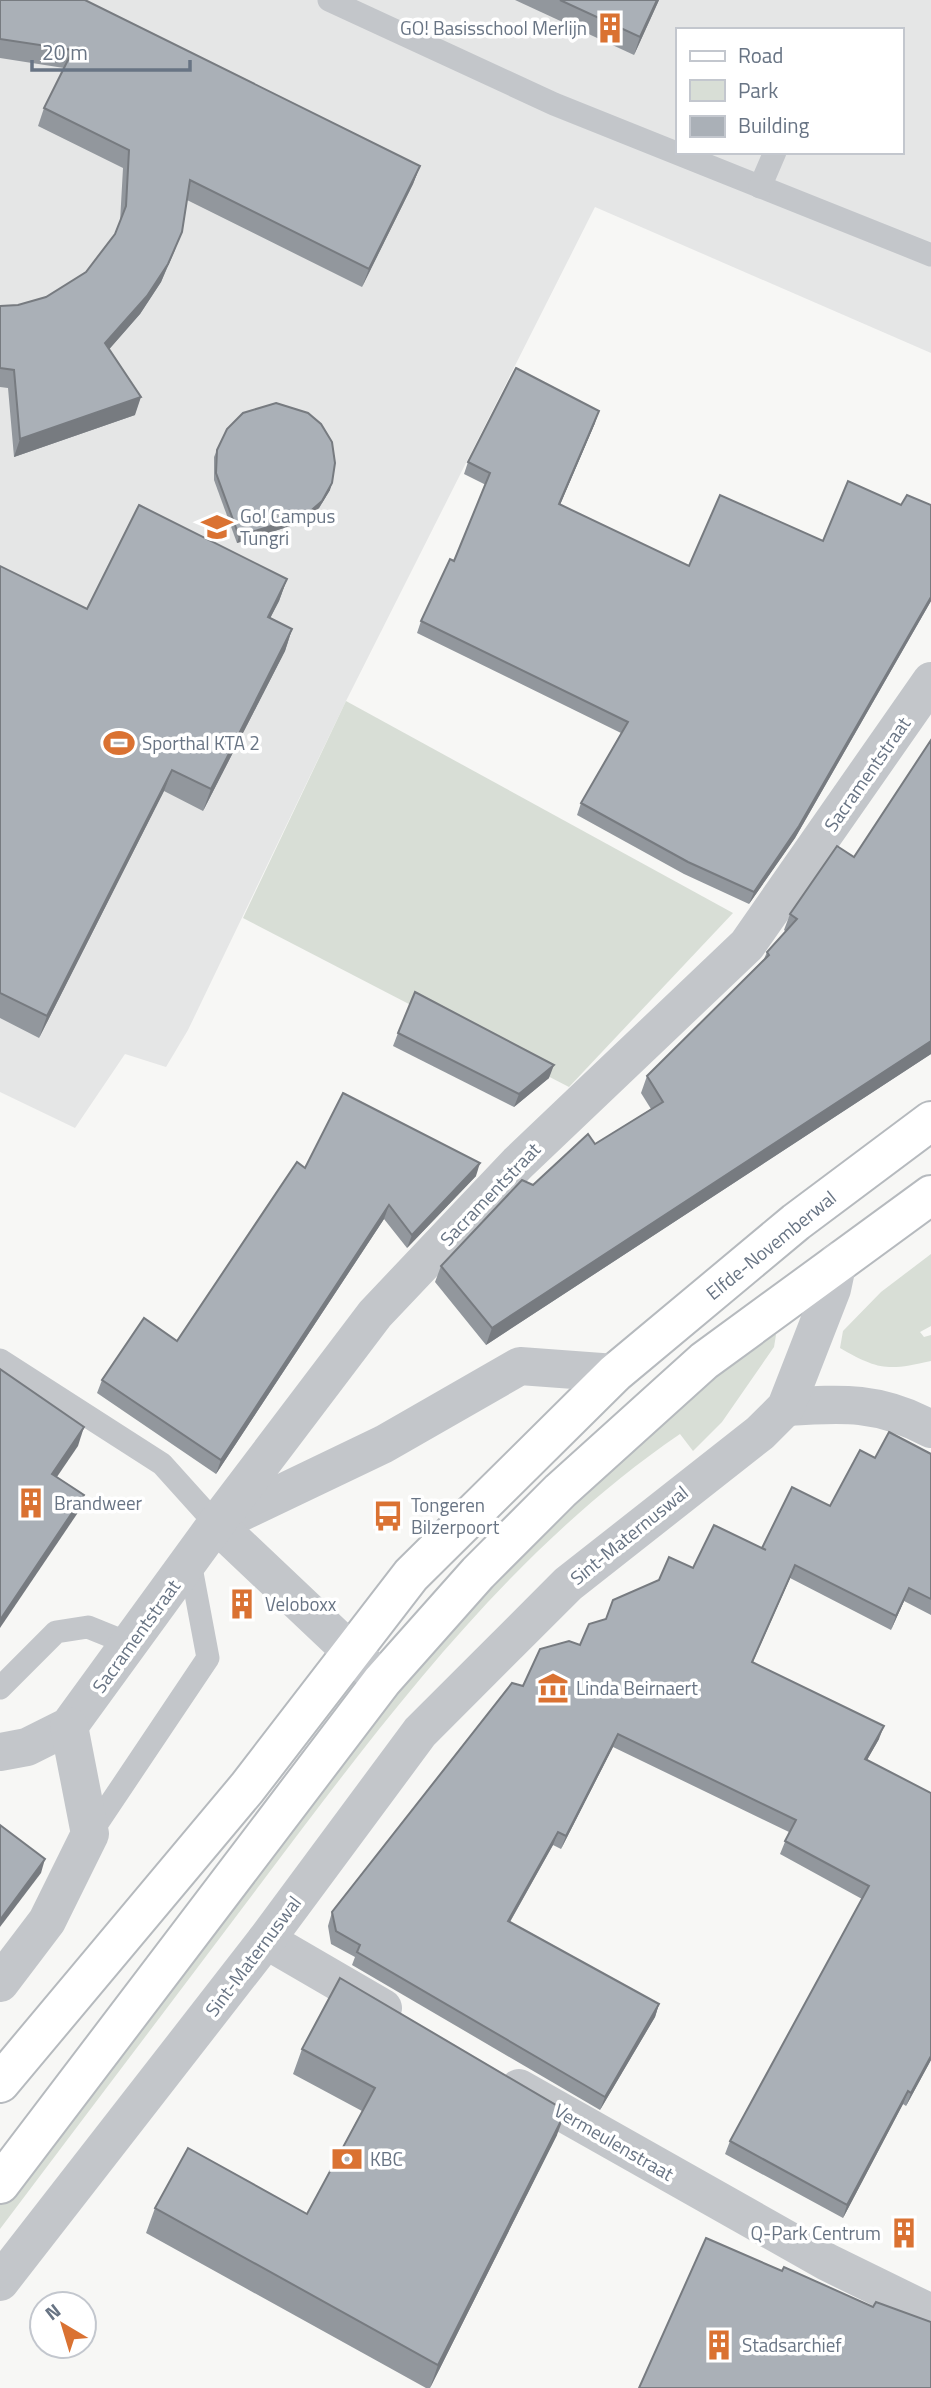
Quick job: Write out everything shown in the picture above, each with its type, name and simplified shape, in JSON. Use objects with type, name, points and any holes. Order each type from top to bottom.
[{"type":"main road","name":"Elfde-Novemberwal","points":[[615,1373],[796,1222],[931,1121]]},
{"type":"main road","points":[[0,2184],[382,1681],[478,1573],[560,1491],[704,1361],[931,1195]]},
{"type":"main road","points":[[0,2083],[247,1788],[411,1575],[615,1373]]},
{"type":"street","name":"Sacramentstraat","points":[[69,1726],[216,1524],[375,1314],[517,1163],[747,945],[931,681]]},
{"type":"street","name":"Sint-Maternuswal","points":[[0,2282],[266,1940],[420,1732],[568,1584],[760,1433],[786,1407],[832,1290],[838,1261]]},
{"type":"street","points":[[382,1681],[216,1524],[383,1444],[520,1366],[615,1373]]},
{"type":"street","points":[[786,1407],[847,1402],[923,1414]]},
{"type":"street","points":[[0,1752],[27,1747],[69,1726],[90,1834],[47,1921],[0,1983]]},
{"type":"street","points":[[266,1940],[411,2025]]},
{"type":"street","name":"Vermeulenstraat","points":[[484,2067],[827,2262],[931,2313]]},
{"type":"lane","points":[[329,0],[554,104],[674,145]]},
{"type":"lane","points":[[692,154],[760,187],[931,255]]},
{"type":"lane","points":[[760,187],[774,154]]},
{"type":"lane","points":[[0,1360],[162,1464],[216,1524]]},
{"type":"lane","points":[[90,1834],[208,1658],[190,1562]]},
{"type":"lane","points":[[0,1688],[56,1632],[88,1627],[130,1644]]},
{"type":"shaded area","name":"Go! Campus Tungri","points":[[0,0],[931,0],[931,353],[595,207],[346,701],[188,1030],[166,1067],[125,1054],[75,1128],[0,1092]]},
{"type":"green space","points":[[346,701],[733,913],[569,1087],[243,918]]},
{"type":"green space","points":[[931,1254],[931,1326],[920,1332],[924,1337],[931,1335],[931,1361],[904,1366],[884,1366],[864,1361],[840,1348],[843,1331],[881,1292]]},
{"type":"green space","points":[[768,1329],[776,1335],[774,1347],[722,1422],[693,1451],[680,1434],[618,1480],[560,1530],[505,1584],[453,1641],[308,1821],[0,2229],[0,2203],[226,1907],[410,1673],[554,1520]]},
{"type":"building","points":[[0,0],[85,0],[420,166],[369,269],[190,180],[182,232],[168,264],[147,296],[105,343],[141,397],[20,439],[14,370],[0,368],[0,306],[18,305],[46,297],[86,272],[115,234],[126,206],[129,150],[44,108],[73,50],[0,39]]},
{"type":"building","points":[[560,0],[657,0],[640,37]]},
{"type":"building","points":[[516,368],[599,411],[559,504],[689,566],[720,495],[823,541],[848,481],[901,505],[907,495],[931,505],[931,597],[799,826],[754,892],[688,862],[581,803],[628,722],[421,621],[450,559],[454,561],[490,473],[468,462]]},
{"type":"building","points":[[276,403],[308,413],[321,424],[332,442],[335,463],[332,483],[322,501],[306,515],[239,536],[216,473],[217,450],[227,429],[243,413]]},
{"type":"building","name":"Sporthal KTA 2","points":[[139,505],[287,579],[268,617],[292,629],[211,789],[172,770],[47,1016],[0,993],[0,566],[87,609]]},
{"type":"building","points":[[931,740],[931,1041],[492,1328],[441,1266],[522,1180],[533,1185],[588,1134],[595,1144],[663,1102],[647,1076],[769,955],[767,952],[797,919],[790,914],[837,846],[854,857]]},
{"type":"building","points":[[415,992],[554,1065],[519,1094],[398,1033]]},
{"type":"building","points":[[343,1093],[480,1163],[412,1235],[389,1205],[221,1460],[102,1380],[144,1318],[177,1341],[297,1162],[305,1168]]},
{"type":"building","name":"Brandweer","points":[[0,1369],[84,1427],[52,1474],[84,1495],[0,1620]]},
{"type":"building","points":[[889,1432],[931,1454],[931,1599],[909,1588],[896,1616],[795,1565],[752,1662],[884,1726],[865,1759],[931,1793],[931,2056],[911,2093],[908,2091],[847,2205],[730,2141],[869,1886],[785,1841],[796,1820],[618,1734],[566,1836],[558,1832],[508,1921],[659,2004],[605,2097],[357,1952],[360,1945],[336,1931],[332,1912],[512,1683],[523,1686],[540,1649],[569,1641],[580,1645],[589,1624],[606,1619],[613,1600],[659,1580],[669,1557],[693,1568],[714,1525],[766,1550],[762,1548],[792,1487],[830,1506],[860,1450],[875,1458]]},
{"type":"building","points":[[0,1825],[45,1859],[0,1920]]},
{"type":"building","points":[[340,1978],[566,2111],[438,2365],[155,2208],[188,2148],[307,2214],[375,2088],[302,2049]]},
{"type":"building","points":[[706,2238],[782,2271],[784,2267],[873,2307],[876,2302],[931,2322],[931,2388],[639,2388]]},
{"type":"place","name":"GO! Basisschool Merlijn","points":[[610,28]]},
{"type":"place","name":"Go! Campus Tungri","points":[[217,527]]},
{"type":"place","name":"Sporthal KTA 2","points":[[119,743]]},
{"type":"place","name":"Brandweer","points":[[31,1503]]},
{"type":"place","name":"Tongeren Bilzerpoort","points":[[388,1516]]},
{"type":"place","name":"Veloboxx","points":[[242,1604]]},
{"type":"place","name":"Linda Beirnaert","points":[[553,1688]]},
{"type":"place","name":"KBC","points":[[347,2159]]},
{"type":"place","name":"Q-Park Centrum","points":[[904,2233]]},
{"type":"place","name":"Stadsarchief","points":[[719,2345]]}]
